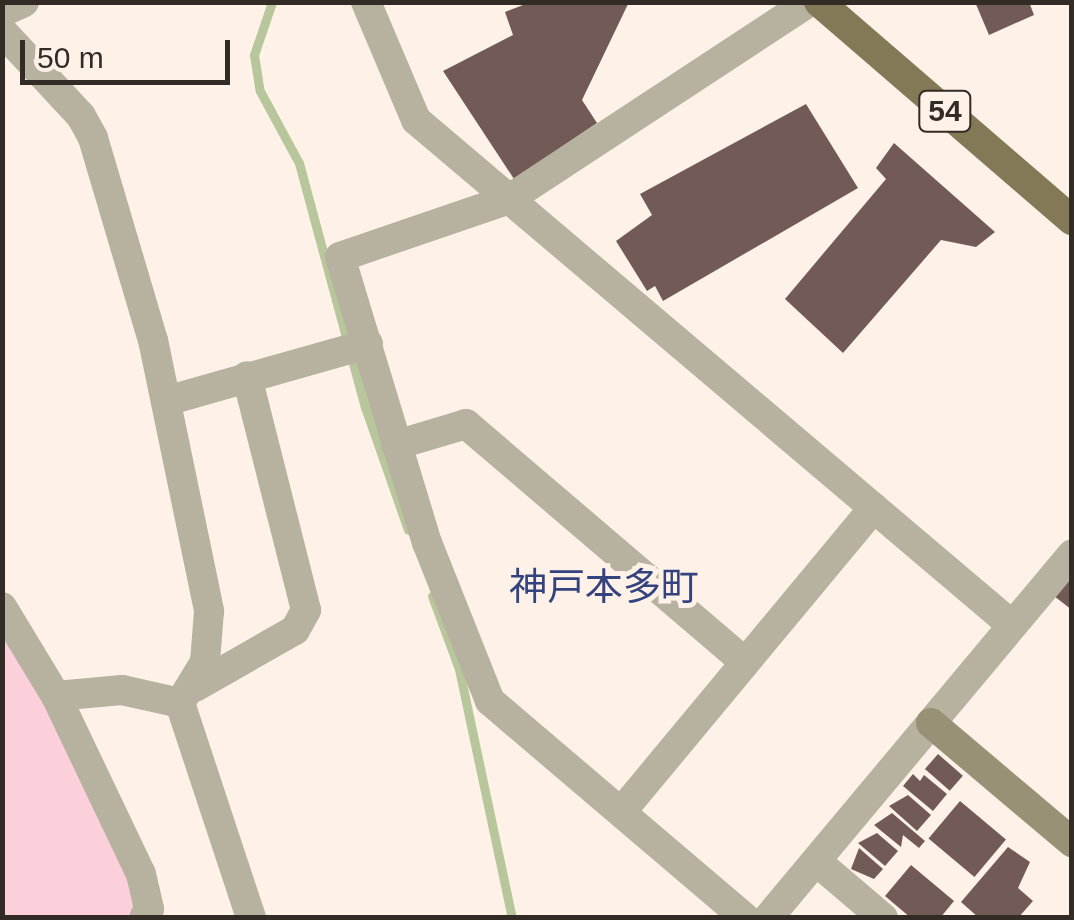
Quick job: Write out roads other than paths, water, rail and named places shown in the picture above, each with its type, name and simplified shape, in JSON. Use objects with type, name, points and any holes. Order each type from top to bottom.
[{"type":"main road","name":"54","points":[[818,2],[1072,220]]},
{"type":"street","points":[[2,12],[24,2]]},
{"type":"street","points":[[366,2],[416,120],[1012,624]]},
{"type":"street","points":[[745,918],[490,701],[356,347],[340,256],[509,198],[810,2]]},
{"type":"street","points":[[2,31],[81,116],[92,138],[166,401],[209,611],[205,662],[187,695],[251,918]]},
{"type":"street","points":[[166,401],[356,347]]},
{"type":"street","points":[[56,696],[122,690],[187,695],[295,630],[306,610],[248,376]]},
{"type":"street","points":[[396,446],[466,424],[745,662]]},
{"type":"street","points":[[622,811],[874,508]]},
{"type":"street","points":[[768,918],[1072,554]]},
{"type":"street","points":[[2,607],[56,696],[140,874],[148,909],[144,918]]},
{"type":"street","points":[[930,724],[1072,842]]},
{"type":"street","points":[[816,860],[883,918]]},
{"type":"waterway","points":[[272,2],[254,55],[260,91],[299,163],[365,407],[408,530]]},
{"type":"waterway","points":[[432,596],[459,669],[512,918]]},
{"type":"district","name":"神戸本多町","points":[[604,588]]}]
